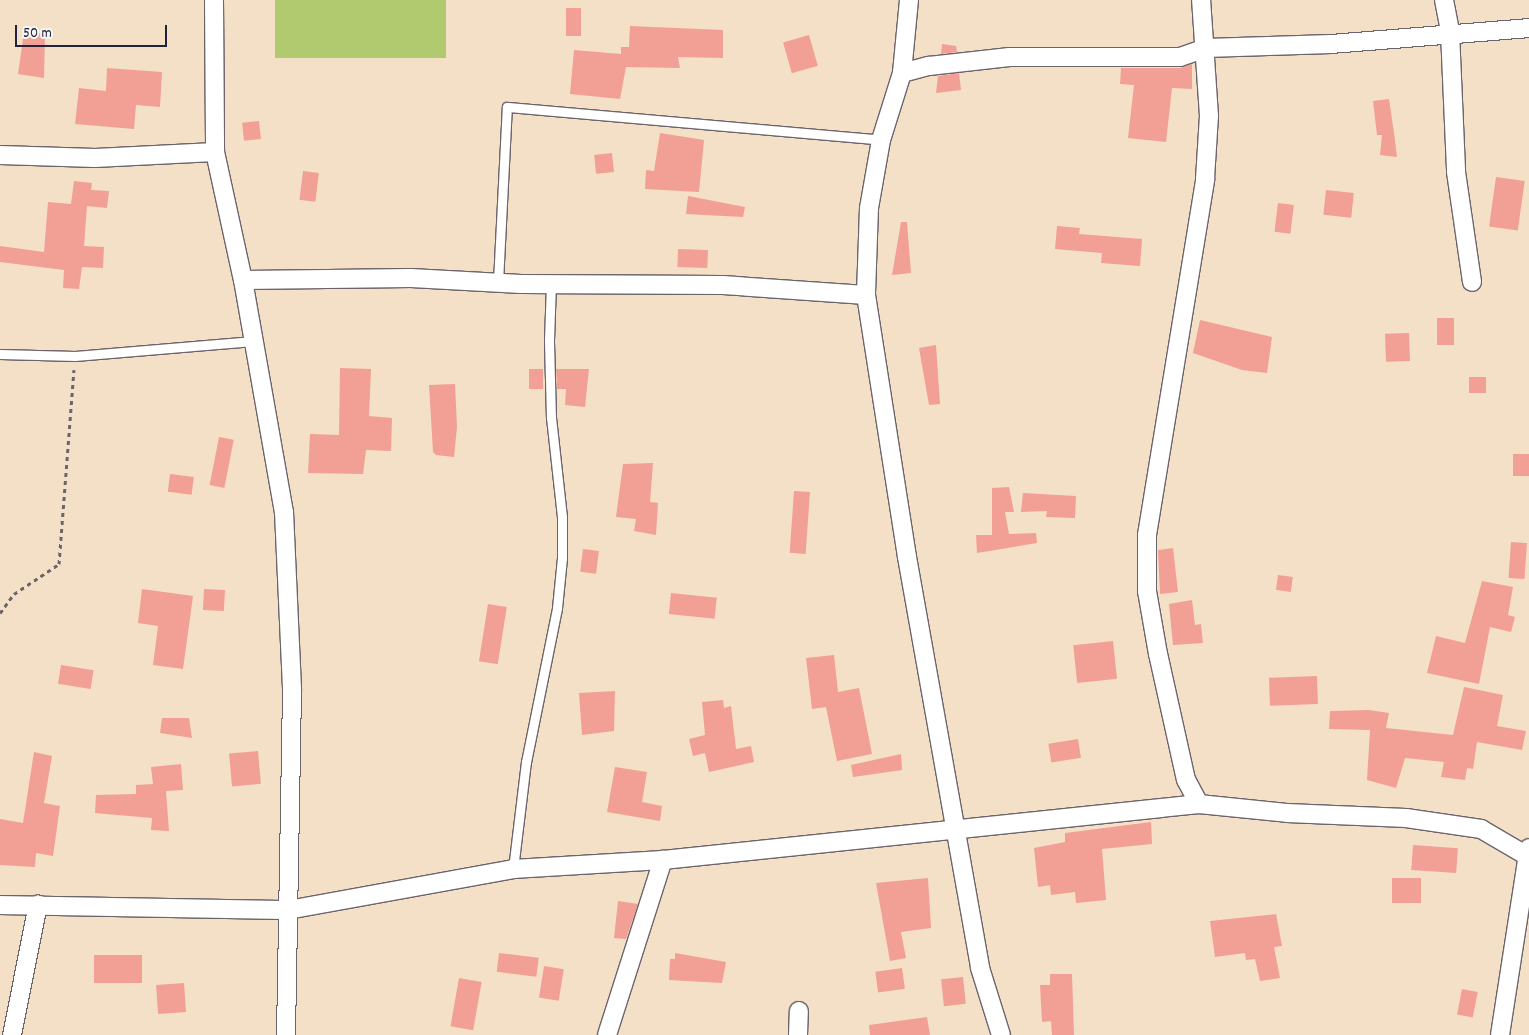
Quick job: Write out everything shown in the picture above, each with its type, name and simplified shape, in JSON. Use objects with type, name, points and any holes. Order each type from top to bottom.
[{"type":"street","points":[[214,0],[215,152],[243,280],[284,512],[292,691],[286,1035]]},
{"type":"street","points":[[909,0],[902,73],[881,140],[869,208],[866,294],[878,388],[980,968],[1001,1035]]},
{"type":"street","points":[[1199,804],[1186,780],[1158,654],[1147,591],[1147,535],[1205,179],[1210,116],[1201,0]]},
{"type":"street","points":[[1444,0],[1450,32],[1456,172],[1472,282]]},
{"type":"street","points":[[902,73],[929,66],[1009,57],[1180,57],[1206,48],[1331,44],[1450,32],[1529,28]]},
{"type":"street","points":[[0,155],[95,158],[215,152]]},
{"type":"street","points":[[243,280],[411,278],[498,282],[723,285],[866,294]]},
{"type":"street","points":[[0,905],[288,910],[513,869],[663,860],[1199,804],[1287,813],[1406,818],[1482,830],[1529,854],[1500,1035]]},
{"type":"street","points":[[607,1035],[663,860]]},
{"type":"street","points":[[12,1035],[38,905]]},
{"type":"street","points":[[798,1035],[799,1011]]},
{"type":"lane","points":[[498,282],[507,107],[881,140]]},
{"type":"lane","points":[[513,869],[526,762],[557,608],[562,558],[562,517],[551,418],[549,340],[551,282]]},
{"type":"lane","points":[[0,354],[75,356],[253,341]]},
{"type":"path","points":[[0,614],[14,594],[59,564],[75,356]]},
{"type":"green space","points":[[275,0],[446,0],[446,58],[275,58]]},
{"type":"building","points":[[566,8],[581,8],[581,36],[566,36]]},
{"type":"building","points":[[630,26],[723,30],[723,58],[678,57],[680,68],[626,67],[620,99],[570,94],[574,50],[621,54],[621,47],[629,47]]},
{"type":"building","points":[[24,32],[45,34],[44,78],[18,74]]},
{"type":"building","points":[[809,35],[818,66],[792,73],[783,42]]},
{"type":"building","points":[[942,44],[956,46],[957,52],[941,54]]},
{"type":"building","points":[[1192,64],[1192,89],[1172,88],[1166,142],[1128,138],[1134,85],[1120,84],[1121,68],[1180,68]]},
{"type":"building","points":[[107,68],[162,72],[160,107],[136,105],[134,129],[75,124],[79,88],[106,91]]},
{"type":"building","points":[[959,73],[961,90],[936,93],[938,76]]},
{"type":"building","points":[[1389,99],[1397,157],[1380,155],[1382,135],[1377,135],[1373,101]]},
{"type":"building","points":[[259,121],[261,139],[244,141],[242,123]]},
{"type":"building","points":[[660,133],[704,140],[699,192],[645,189],[646,170],[654,171]]},
{"type":"building","points":[[612,153],[614,172],[596,174],[594,155]]},
{"type":"building","points":[[303,171],[319,173],[315,202],[299,200]]},
{"type":"building","points":[[1496,177],[1525,181],[1518,231],[1489,227]]},
{"type":"building","points":[[74,181],[92,183],[91,190],[109,191],[107,208],[87,206],[84,246],[104,247],[103,268],[82,267],[79,289],[63,288],[64,270],[0,262],[0,246],[44,252],[48,202],[71,204]]},
{"type":"building","points":[[1326,190],[1354,193],[1351,218],[1323,215]]},
{"type":"building","points":[[688,196],[745,207],[743,217],[686,214]]},
{"type":"building","points":[[1278,203],[1294,205],[1290,234],[1274,232]]},
{"type":"building","points":[[901,222],[907,222],[911,273],[892,275]]},
{"type":"building","points":[[1057,226],[1080,228],[1079,234],[1142,239],[1140,266],[1101,263],[1102,253],[1055,249]]},
{"type":"building","points":[[678,249],[708,250],[707,268],[677,267]]},
{"type":"building","points":[[1437,318],[1454,318],[1454,345],[1437,345]]},
{"type":"building","points":[[1200,320],[1272,337],[1267,373],[1242,370],[1193,353]]},
{"type":"building","points":[[1409,333],[1410,361],[1386,362],[1385,334]]},
{"type":"building","points":[[936,345],[940,404],[929,405],[919,348]]},
{"type":"building","points":[[340,368],[371,369],[369,416],[392,418],[391,451],[366,450],[363,474],[308,473],[310,434],[339,435]]},
{"type":"building","points":[[529,369],[543,369],[543,389],[529,389]]},
{"type":"building","points":[[556,369],[589,369],[585,407],[565,405],[566,389],[557,389]]},
{"type":"building","points":[[1469,377],[1486,377],[1486,393],[1469,393]]},
{"type":"building","points":[[455,384],[457,427],[454,457],[436,455],[433,452],[429,385]]},
{"type":"building","points":[[219,437],[234,440],[224,488],[210,485]]},
{"type":"building","points":[[1513,454],[1529,454],[1529,476],[1513,476]]},
{"type":"building","points":[[653,463],[650,502],[658,503],[656,535],[634,531],[636,519],[616,517],[623,464]]},
{"type":"building","points":[[170,474],[194,477],[192,495],[168,492]]},
{"type":"building","points":[[1009,487],[1014,512],[1005,512],[1009,534],[1036,533],[1037,543],[977,553],[976,535],[992,535],[992,488]]},
{"type":"building","points":[[794,491],[810,492],[806,554],[790,553]]},
{"type":"building","points":[[1023,493],[1076,496],[1075,518],[1046,517],[1047,511],[1021,512]]},
{"type":"building","points":[[1511,542],[1527,543],[1524,579],[1508,578]]},
{"type":"building","points":[[1173,548],[1178,592],[1160,594],[1158,550]]},
{"type":"building","points":[[583,549],[599,551],[596,574],[580,572]]},
{"type":"building","points":[[1278,575],[1293,577],[1291,592],[1276,590]]},
{"type":"building","points":[[1482,581],[1513,587],[1508,615],[1515,617],[1511,632],[1490,627],[1479,684],[1427,673],[1436,636],[1465,643]]},
{"type":"building","points":[[142,589],[193,596],[183,669],[153,665],[158,626],[138,623]]},
{"type":"building","points":[[204,589],[225,590],[224,611],[203,610]]},
{"type":"building","points":[[671,593],[717,598],[715,619],[669,614]]},
{"type":"building","points":[[1192,600],[1195,625],[1201,624],[1203,643],[1173,645],[1169,604]]},
{"type":"building","points":[[488,604],[507,607],[498,664],[479,661]]},
{"type":"building","points":[[1113,641],[1117,679],[1077,683],[1073,645]]},
{"type":"building","points":[[834,655],[838,692],[859,688],[872,754],[837,761],[826,707],[812,709],[806,658]]},
{"type":"building","points":[[61,665],[94,670],[91,689],[58,684]]},
{"type":"building","points":[[1317,676],[1318,704],[1270,706],[1269,678]]},
{"type":"building","points":[[1464,687],[1503,695],[1497,726],[1526,731],[1522,750],[1477,742],[1473,769],[1467,768],[1465,780],[1441,777],[1444,762],[1405,758],[1396,788],[1367,780],[1370,730],[1329,729],[1330,711],[1369,710],[1389,713],[1386,728],[1453,735]]},
{"type":"building","points":[[615,691],[614,731],[582,735],[579,693]]},
{"type":"building","points":[[723,700],[724,708],[731,706],[736,749],[751,746],[754,762],[709,772],[705,753],[693,756],[689,739],[705,735],[702,702]]},
{"type":"building","points":[[162,718],[189,718],[192,738],[160,733]]},
{"type":"building","points":[[1078,739],[1081,758],[1051,762],[1048,744]]},
{"type":"building","points":[[258,751],[261,784],[232,786],[229,754]]},
{"type":"building","points":[[34,752],[52,756],[44,803],[60,806],[53,856],[36,853],[35,867],[0,865],[0,819],[23,823]]},
{"type":"building","points":[[901,754],[902,770],[853,777],[851,765]]},
{"type":"building","points":[[181,764],[183,790],[166,791],[169,831],[151,830],[152,818],[95,813],[96,795],[136,794],[136,785],[153,784],[151,767]]},
{"type":"building","points":[[615,767],[647,772],[642,802],[662,806],[660,821],[607,812]]},
{"type":"building","points":[[1151,822],[1152,844],[1102,849],[1106,900],[1076,903],[1075,892],[1051,895],[1050,885],[1038,887],[1034,848],[1065,842],[1065,833]]},
{"type":"building","points":[[1413,845],[1458,848],[1456,873],[1411,870]]},
{"type":"building","points":[[928,878],[931,928],[901,932],[906,958],[890,961],[876,883]]},
{"type":"building","points":[[1392,878],[1421,878],[1421,903],[1392,903]]},
{"type":"building","points":[[618,901],[638,904],[626,939],[614,938]]},
{"type":"building","points":[[1276,914],[1282,946],[1274,947],[1280,978],[1260,981],[1255,959],[1246,960],[1245,953],[1215,957],[1210,921]]},
{"type":"building","points":[[499,953],[539,958],[536,977],[497,972]]},
{"type":"building","points":[[675,953],[726,962],[722,983],[669,980],[670,959],[675,959]]},
{"type":"building","points":[[94,955],[142,955],[142,983],[94,983]]},
{"type":"building","points":[[544,966],[564,969],[559,1001],[539,998]]},
{"type":"building","points":[[902,968],[905,989],[878,993],[875,972]]},
{"type":"building","points":[[1050,974],[1072,974],[1074,1035],[1052,1035],[1051,1021],[1042,1022],[1040,985],[1050,985]]},
{"type":"building","points":[[963,977],[966,1004],[944,1006],[941,979]]},
{"type":"building","points":[[459,978],[482,982],[473,1030],[450,1026]]},
{"type":"building","points":[[184,983],[186,1012],[158,1014],[156,985]]},
{"type":"building","points":[[1462,989],[1478,992],[1473,1018],[1457,1015]]},
{"type":"building","points":[[927,1017],[930,1035],[870,1035],[869,1025]]}]
